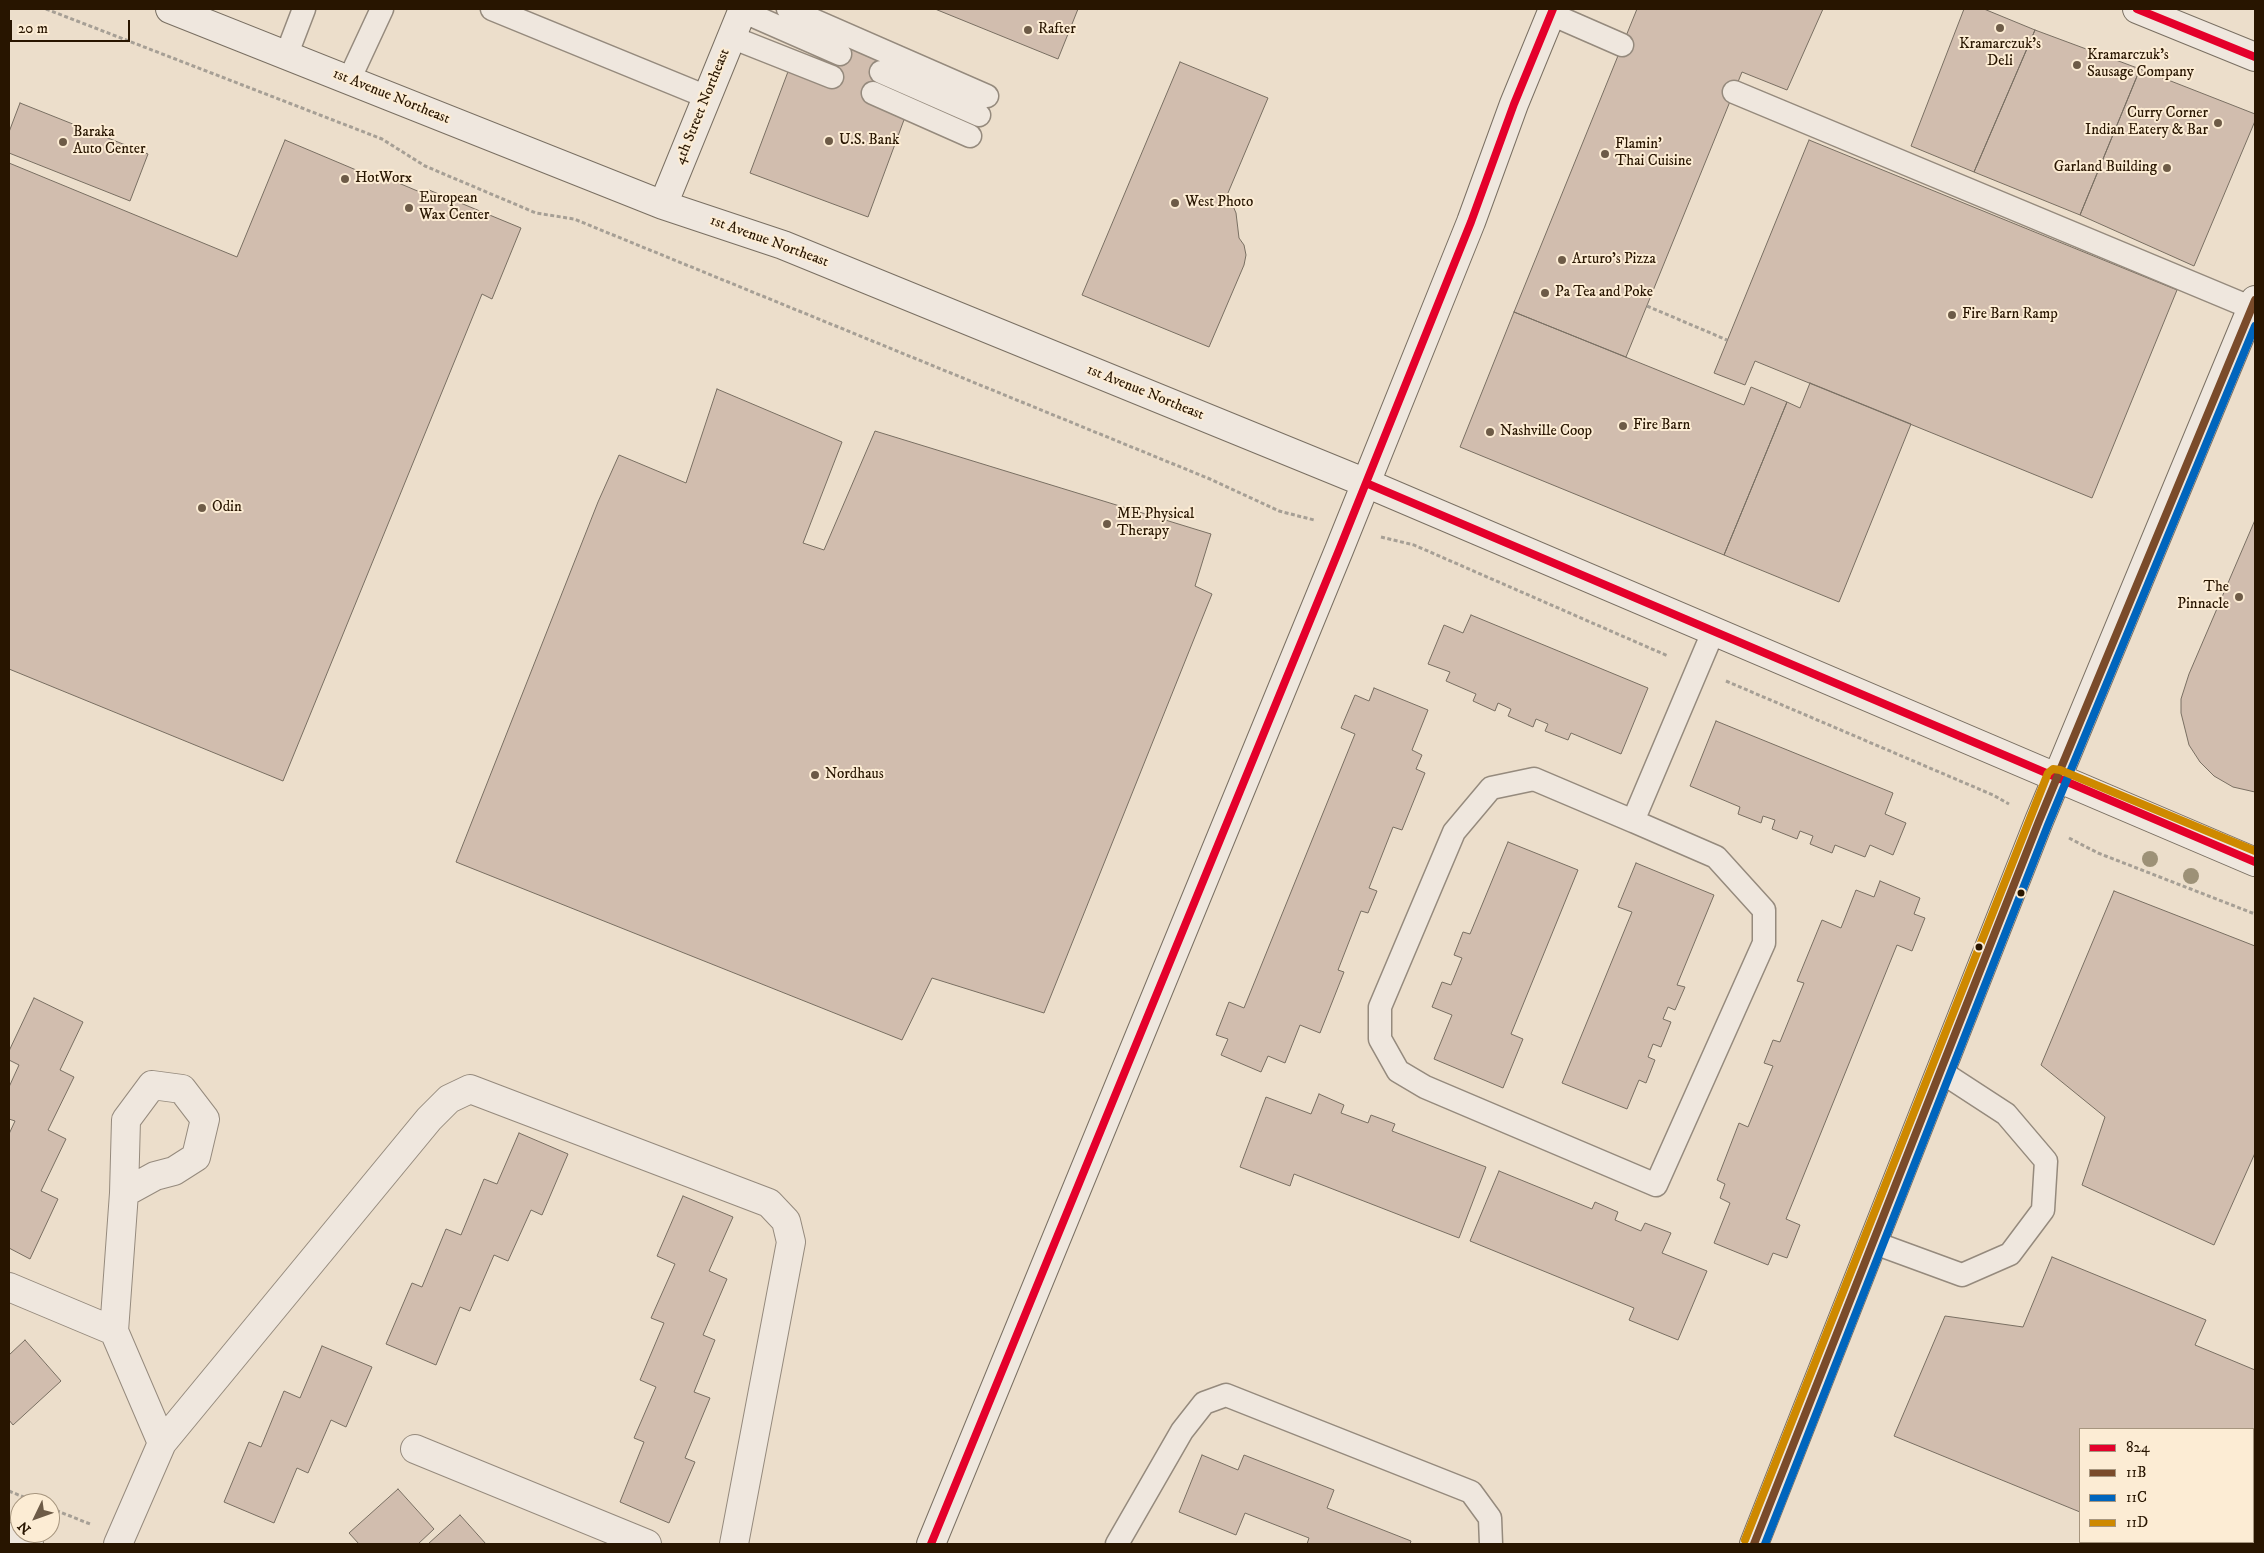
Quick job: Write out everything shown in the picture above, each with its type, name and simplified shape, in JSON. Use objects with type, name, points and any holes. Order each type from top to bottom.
[{"type":"main road","name":"1st Avenue Northeast","points":[[170,9],[663,205],[784,245],[1366,483],[2056,779],[2255,862]]},
{"type":"main road","points":[[2137,9],[2255,57]]},
{"type":"main road","name":"4th Street Northeast","points":[[663,205],[742,10]]},
{"type":"main road","points":[[931,1544],[1040,1283],[1332,568],[1346,528],[1366,483],[1467,231],[1514,104],[1552,12]]},
{"type":"main road","points":[[1754,1544],[2038,820],[2254,304]]},
{"type":"main road","points":[[118,1544],[162,1443],[429,1119],[449,1099],[470,1089],[769,1203],[786,1221],[791,1242],[734,1544]]},
{"type":"main road","points":[[124,1193],[114,1331],[162,1443]]},
{"type":"main road","points":[[9,1286],[114,1331]]},
{"type":"main road","points":[[415,1449],[647,1544]]},
{"type":"main road","points":[[9,1537],[29,1544]]},
{"type":"lane","points":[[286,56],[304,9]]},
{"type":"lane","points":[[349,80],[382,9]]},
{"type":"lane","points":[[492,9],[707,97]]},
{"type":"lane","points":[[788,9],[983,105],[881,72]]},
{"type":"lane","points":[[742,10],[840,54]]},
{"type":"lane","points":[[1552,12],[1622,45]]},
{"type":"lane","points":[[731,37],[832,77]]},
{"type":"lane","points":[[1734,92],[2254,304]]},
{"type":"lane","points":[[873,93],[970,136]]},
{"type":"lane","points":[[1633,821],[1713,632]]},
{"type":"lane","points":[[1534,779],[1633,821],[1716,857],[1764,910],[1764,943],[1656,1185],[1425,1087],[1398,1071],[1380,1039],[1380,1007],[1454,832],[1491,788],[1534,779]]},
{"type":"lane","points":[[1872,1242],[1962,1275],[2010,1254],[2043,1210],[2046,1161],[2006,1114],[1940,1071]]},
{"type":"lane","points":[[1118,1544],[1182,1431],[1204,1403],[1226,1395],[1471,1492],[1490,1518],[1491,1544]]},
{"type":"path","points":[[46,9],[382,139],[425,166],[536,213],[574,219],[1210,478],[1278,511],[1414,545],[1993,795],[2098,853],[2255,914]]},
{"type":"path","points":[[1647,306],[1728,340]]},
{"type":"building","name":"Rafter","points":[[935,9],[1078,9],[1058,59]]},
{"type":"building","points":[[1637,9],[1823,9],[1787,90],[1742,72],[1626,357],[1514,312]]},
{"type":"building","points":[[1964,9],[1984,9],[2035,30],[1974,172],[1911,146]]},
{"type":"building","points":[[2035,30],[2140,69],[2080,215],[1974,172]]},
{"type":"building","name":"U.S. Bank","points":[[845,42],[886,58],[872,96],[908,109],[868,217],[750,173],[789,69],[830,84]]},
{"type":"building","name":"West Photo","points":[[1180,62],[1268,98],[1225,200],[1233,206],[1236,213],[1239,238],[1244,245],[1246,255],[1244,265],[1209,347],[1082,295]]},
{"type":"building","name":"Garland Building","points":[[2140,69],[2255,114],[2255,121],[2194,266],[2080,215]]},
{"type":"building","name":"Baraka Auto Center","points":[[20,103],[148,154],[130,201],[9,153],[9,132]]},
{"type":"building","name":"Odin","points":[[285,140],[387,183],[389,179],[427,195],[429,190],[521,228],[492,299],[482,294],[283,781],[9,669],[9,163],[237,257]]},
{"type":"building","name":"Fire Barn Ramp","points":[[1809,140],[2177,290],[2092,498],[1755,361],[1745,385],[1714,373]]},
{"type":"building","name":"Fire Barn","points":[[1514,312],[1744,405],[1751,387],[1787,402],[1724,555],[1460,447]]},
{"type":"building","points":[[1810,383],[1911,424],[1839,602],[1724,555],[1787,402],[1800,408]]},
{"type":"building","name":"Nordhaus","points":[[717,389],[842,442],[803,543],[824,550],[875,431],[1211,534],[1195,586],[1212,594],[1044,1013],[932,978],[902,1040],[456,862],[598,502],[619,455],[686,483]]},
{"type":"building","name":"The Pinnacle","points":[[2255,520],[2255,792],[2233,787],[2214,776],[2200,762],[2189,745],[2181,713],[2181,699],[2189,674]]},
{"type":"building","points":[[1471,615],[1648,688],[1621,754],[1571,733],[1568,740],[1545,731],[1548,724],[1536,719],[1533,727],[1508,716],[1511,709],[1498,703],[1495,711],[1473,701],[1476,694],[1446,681],[1450,672],[1428,664],[1444,625],[1463,633]]},
{"type":"building","points":[[1374,688],[1428,710],[1412,750],[1422,755],[1416,769],[1425,773],[1402,830],[1393,827],[1369,888],[1377,891],[1368,913],[1361,911],[1338,970],[1344,972],[1320,1033],[1300,1025],[1285,1063],[1268,1056],[1261,1072],[1221,1055],[1228,1039],[1216,1035],[1229,1002],[1244,1008],[1355,734],[1341,728],[1355,695],[1369,701]]},
{"type":"building","points":[[1716,721],[1893,793],[1885,814],[1906,823],[1893,855],[1870,845],[1865,857],[1835,845],[1832,853],[1810,844],[1813,836],[1800,831],[1797,839],[1772,829],[1775,820],[1763,816],[1761,823],[1738,814],[1740,807],[1690,786]]},
{"type":"building","points":[[1508,842],[1578,870],[1511,1034],[1523,1039],[1503,1088],[1434,1059],[1452,1015],[1432,1007],[1442,982],[1451,985],[1462,958],[1454,955],[1463,932],[1470,934]]},
{"type":"building","points":[[1636,863],[1714,895],[1677,985],[1685,987],[1675,1010],[1668,1007],[1663,1019],[1671,1022],[1661,1047],[1653,1044],[1648,1057],[1655,1060],[1646,1083],[1639,1080],[1627,1109],[1562,1083],[1632,912],[1618,907]]},
{"type":"building","points":[[1880,881],[1920,898],[1914,914],[1925,918],[1912,951],[1897,945],[1786,1219],[1800,1225],[1787,1258],[1773,1253],[1768,1265],[1714,1243],[1730,1203],[1720,1198],[1725,1184],[1717,1180],[1739,1123],[1748,1127],[1773,1066],[1764,1063],[1773,1040],[1780,1042],[1804,983],[1797,981],[1822,920],[1841,928],[1856,890],[1874,897]]},
{"type":"building","points":[[2114,891],[2255,946],[2255,1153],[2214,1245],[2082,1185],[2105,1117],[2041,1065]]},
{"type":"building","points":[[34,998],[83,1022],[60,1070],[74,1077],[48,1130],[66,1139],[41,1191],[58,1199],[30,1259],[9,1248],[9,1134],[15,1121],[9,1119],[9,1087],[19,1065],[9,1060],[9,1051]]},
{"type":"building","points":[[1319,1094],[1344,1105],[1341,1113],[1368,1123],[1371,1115],[1395,1124],[1392,1131],[1486,1167],[1459,1238],[1294,1174],[1290,1186],[1240,1167],[1266,1097],[1311,1114]]},
{"type":"building","points":[[519,1133],[568,1154],[542,1215],[531,1210],[508,1261],[494,1255],[470,1311],[460,1307],[436,1365],[386,1344],[412,1283],[422,1287],[446,1229],[461,1235],[484,1179],[497,1184]]},
{"type":"building","points":[[1499,1171],[1592,1209],[1595,1202],[1618,1212],[1615,1220],[1641,1231],[1645,1223],[1671,1233],[1662,1253],[1707,1271],[1678,1340],[1629,1320],[1634,1308],[1470,1241]]},
{"type":"building","points":[[683,1196],[733,1217],[709,1271],[727,1279],[703,1335],[715,1340],[694,1392],[710,1398],[685,1458],[695,1462],[669,1523],[620,1502],[644,1442],[634,1438],[656,1387],[640,1380],[664,1323],[651,1318],[675,1264],[657,1256]]},
{"type":"building","points":[[2052,1257],[2206,1320],[2195,1345],[2255,1370],[2255,1544],[2155,1543],[2254,1543],[2254,1428],[2079,1428],[2079,1512],[1894,1436],[1945,1316],[2023,1327]]},
{"type":"building","points":[[25,1340],[61,1381],[13,1425],[9,1420],[9,1355]]},
{"type":"building","points":[[322,1346],[372,1367],[346,1427],[331,1420],[308,1473],[297,1468],[274,1523],[224,1502],[249,1442],[261,1447],[284,1391],[300,1398]]},
{"type":"building","points":[[1202,1455],[1238,1470],[1244,1455],[1334,1490],[1327,1508],[1411,1541],[1410,1544],[1307,1544],[1309,1538],[1245,1513],[1236,1535],[1179,1512]]},
{"type":"building","points":[[398,1489],[434,1529],[418,1544],[359,1544],[349,1533]]},
{"type":"building","points":[[460,1515],[486,1544],[428,1544]]},
{"type":"transit line","name":"824","points":[[931,1544],[1339,550],[1471,222],[1514,104],[1553,9]]},
{"type":"transit line","name":"824","points":[[2137,9],[2255,57]]},
{"type":"transit line","name":"11B","points":[[1754,1544],[2039,821],[2255,300]]},
{"type":"transit line","name":"11C","points":[[1765,1544],[2048,825],[2255,326]]},
{"type":"transit line","name":"824","points":[[1366,483],[2255,862]]},
{"type":"transit line","name":"11D","points":[[1745,1540],[2048,773],[2053,769],[2060,770],[2255,851]]},
{"type":"place","name":"Kramarczuk's Deli","points":[[2000,28]]},
{"type":"place","name":"Rafter","points":[[1028,30]]},
{"type":"place","name":"Kramarczuk's Sausage Company","points":[[2077,65]]},
{"type":"place","name":"Curry Corner Indian Eatery & Bar","points":[[2218,123]]},
{"type":"place","name":"U.S. Bank","points":[[829,141]]},
{"type":"place","name":"Baraka Auto Center","points":[[63,142]]},
{"type":"place","name":"Flamin' Thai Cuisine","points":[[1605,154]]},
{"type":"place","name":"Garland Building","points":[[2167,168]]},
{"type":"place","name":"HotWorx","points":[[345,179]]},
{"type":"place","name":"West Photo","points":[[1175,203]]},
{"type":"place","name":"European Wax Center","points":[[409,208]]},
{"type":"place","name":"Arturo's Pizza","points":[[1562,260]]},
{"type":"place","name":"Pa Tea and Poke","points":[[1545,293]]},
{"type":"place","name":"Fire Barn Ramp","points":[[1952,315]]},
{"type":"place","name":"Fire Barn","points":[[1623,426]]},
{"type":"place","name":"Nashville Coop","points":[[1490,432]]},
{"type":"place","name":"Odin","points":[[202,508]]},
{"type":"place","name":"ME Physical Therapy","points":[[1107,524]]},
{"type":"place","name":"The Pinnacle","points":[[2239,597]]},
{"type":"place","name":"Nordhaus","points":[[815,775]]}]
